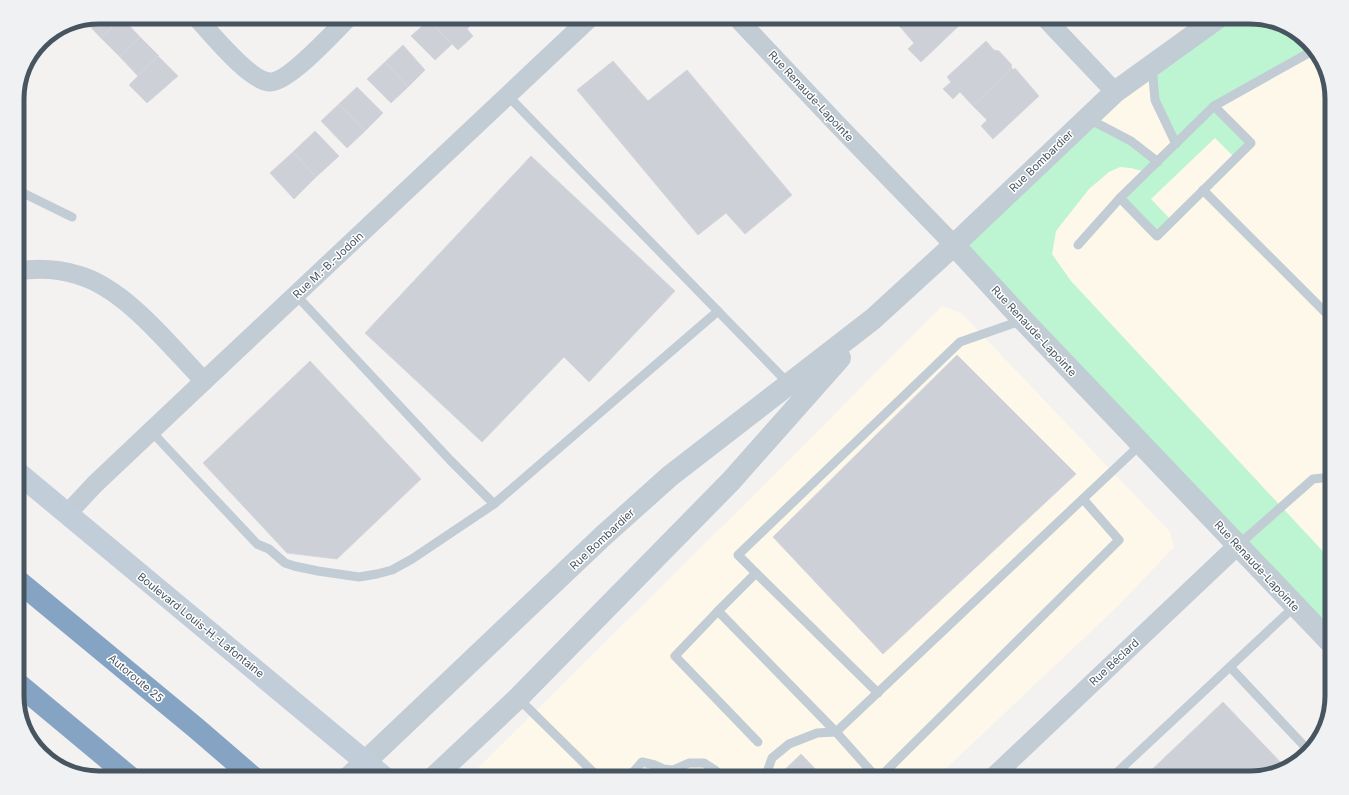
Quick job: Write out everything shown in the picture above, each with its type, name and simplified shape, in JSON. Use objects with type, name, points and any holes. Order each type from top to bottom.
[{"type":"highway","name":"Autoroute 25","points":[[24,586],[246,771]]},
{"type":"highway","points":[[24,689],[122,771]]},
{"type":"highway","points":[[40,702],[110,771]]},
{"type":"highway","points":[[196,728],[258,771]]},
{"type":"main road","name":"Boulevard Louis-H.-Lafontaine","points":[[24,478],[377,771]]},
{"type":"street","points":[[203,24],[240,64],[254,76],[271,82],[286,77],[342,24]]},
{"type":"street","name":"Rue M.-B.-Jodoin","points":[[67,514],[151,431],[584,24]]},
{"type":"street","name":"Rue Renaude-Lapointe","points":[[743,24],[954,245],[1237,546],[1325,637]]},
{"type":"street","points":[[1051,24],[1114,92]]},
{"type":"street","name":"Rue Bombardier","points":[[355,771],[603,536],[670,476],[873,319],[954,245],[1114,92],[1209,24]]},
{"type":"street","points":[[24,271],[42,270],[68,272],[100,284],[129,304],[204,381]]},
{"type":"street","name":"Rue Bombardier","points":[[440,771],[518,698],[731,481],[873,319]]},
{"type":"street","name":"Rue Béclard","points":[[1006,771],[1237,546]]},
{"type":"lane","points":[[1078,245],[1120,198],[1214,106],[1309,53]]},
{"type":"lane","points":[[1152,64],[1155,100],[1176,144]]},
{"type":"lane","points":[[508,96],[789,384]]},
{"type":"lane","points":[[1120,198],[1157,236],[1251,143],[1214,106]]},
{"type":"lane","points":[[1086,118],[1131,141],[1158,162]]},
{"type":"lane","points":[[1203,190],[1325,312]]},
{"type":"lane","points":[[24,194],[72,218]]},
{"type":"lane","points":[[296,294],[450,460],[494,504]]},
{"type":"lane","points":[[151,431],[257,544],[269,550],[285,563],[318,571],[359,577],[377,574],[392,570],[412,559],[494,504],[718,311]]},
{"type":"lane","points":[[878,693],[738,555],[960,342],[1023,320]]},
{"type":"lane","points":[[767,771],[772,758],[790,744],[816,733],[836,732],[1141,444]]},
{"type":"lane","points":[[1237,546],[1312,479],[1325,477]]},
{"type":"lane","points":[[885,771],[1119,540],[1083,499]]},
{"type":"lane","points":[[756,573],[675,656],[758,742]]},
{"type":"lane","points":[[1119,771],[1295,606]]},
{"type":"lane","points":[[718,611],[836,732],[872,771]]},
{"type":"lane","points":[[1230,667],[1305,747]]},
{"type":"lane","points":[[518,698],[592,771]]},
{"type":"lane","points":[[634,771],[642,762],[664,769],[673,770],[689,763],[704,763],[716,771]]},
{"type":"shaded area","points":[[1239,24],[1270,27],[1288,34],[1306,49],[1317,66],[1324,84],[1325,94],[1325,637],[954,245],[1086,118]]},
{"type":"shaded area","points":[[942,306],[962,314],[1170,532],[1174,547],[1120,604],[943,771],[478,771],[478,768],[760,489]]},
{"type":"green space","points":[[1213,24],[1250,24],[1270,27],[1288,34],[1300,43],[1309,53],[1215,106],[1251,143],[1235,158],[1215,138],[1151,199],[1172,221],[1157,236],[1120,198],[1146,172],[1120,167],[1109,172],[1089,189],[1056,231],[1052,254],[1071,281],[1325,553],[1325,638],[954,245],[1086,118],[1157,161],[1176,144],[1155,100],[1152,64]]},
{"type":"building","points":[[116,24],[101,38],[89,25]]},
{"type":"building","points":[[116,24],[128,24],[140,37],[120,57],[101,38]]},
{"type":"building","points":[[424,24],[433,24],[452,44],[435,60],[411,36]]},
{"type":"building","points":[[433,24],[468,24],[470,26],[467,29],[473,36],[458,50]]},
{"type":"building","points":[[897,24],[907,24],[902,29]]},
{"type":"building","points":[[907,24],[961,24],[921,62],[908,49],[914,43],[902,29]]},
{"type":"building","points":[[140,37],[159,56],[138,76],[120,57]]},
{"type":"building","points":[[986,41],[994,50],[999,51],[1012,65],[1012,68],[973,106],[960,92],[953,99],[943,89],[951,82],[947,77]]},
{"type":"building","points":[[403,45],[425,70],[408,87],[385,62]]},
{"type":"building","points":[[158,56],[178,76],[147,103],[129,85]]},
{"type":"building","points":[[613,61],[648,101],[687,70],[792,195],[745,234],[726,213],[698,235],[577,90]]},
{"type":"building","points":[[385,62],[408,87],[391,103],[367,79]]},
{"type":"building","points":[[1012,68],[1014,70],[1015,68],[1039,96],[993,139],[981,126],[987,120],[973,106]]},
{"type":"building","points":[[357,87],[383,113],[365,131],[339,104]]},
{"type":"building","points":[[339,104],[365,131],[347,148],[321,121]]},
{"type":"building","points":[[315,131],[339,156],[316,177],[293,152]]},
{"type":"building","points":[[293,152],[316,177],[294,199],[270,173]]},
{"type":"building","points":[[531,156],[675,291],[589,382],[564,357],[482,442],[365,333]]},
{"type":"building","points":[[957,355],[1076,474],[883,654],[773,537]]},
{"type":"building","points":[[310,361],[421,479],[337,559],[287,553],[203,463]]},
{"type":"building","points":[[1223,702],[1282,764],[1270,768],[1250,771],[1150,771]]},
{"type":"building","points":[[801,754],[817,771],[783,771]]}]
